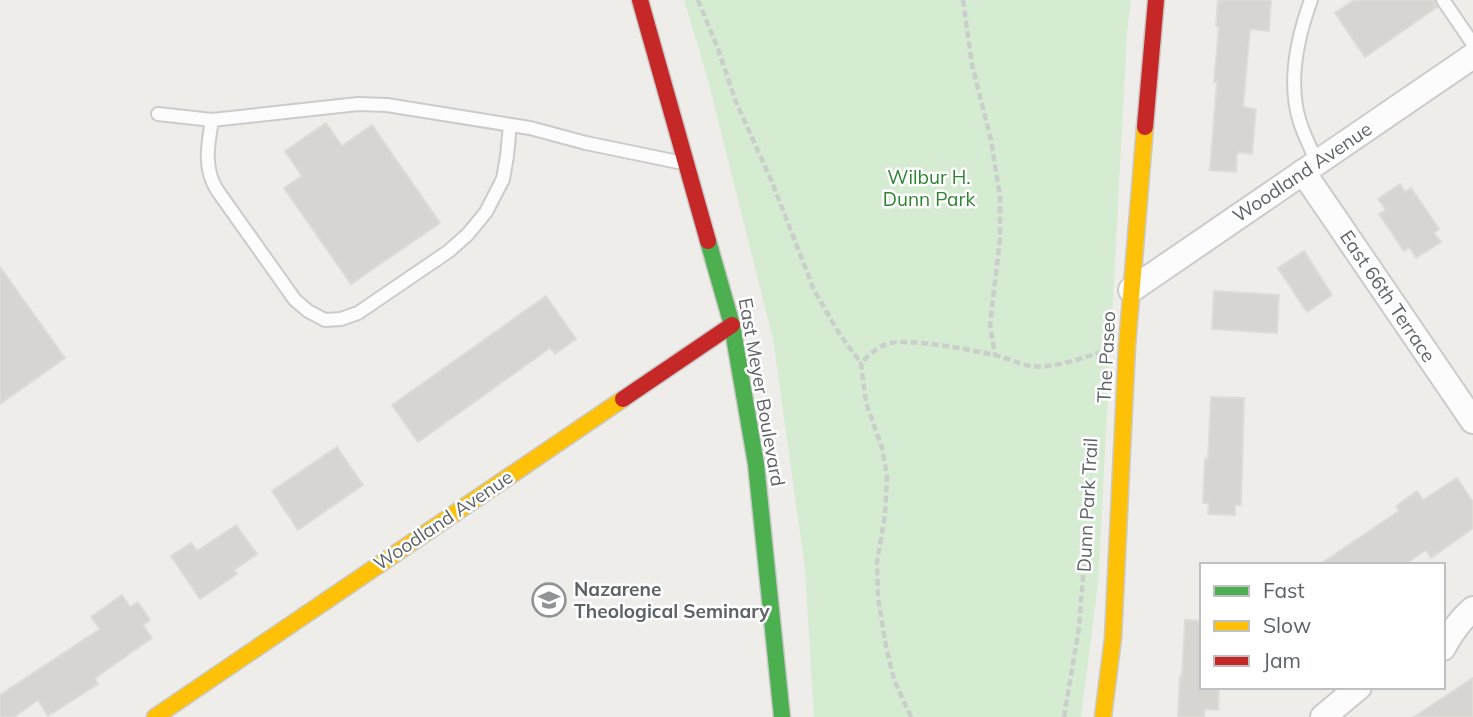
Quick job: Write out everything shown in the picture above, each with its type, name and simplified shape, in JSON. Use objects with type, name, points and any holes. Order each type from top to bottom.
[{"type":"main road","name":"East Meyer Boulevard","points":[[640,0],[732,325],[755,464],[782,717]]},
{"type":"main road","name":"The Paseo","points":[[1103,717],[1112,638],[1131,290],[1156,0]]},
{"type":"main road","name":"Woodland Avenue","points":[[155,717],[732,325]]},
{"type":"street","name":"Woodland Avenue","points":[[1131,290],[1473,56]]},
{"type":"street","name":"East 66th Terrace","points":[[1310,167],[1473,421]]},
{"type":"street","points":[[1445,611],[1473,603]]},
{"type":"street","points":[[1445,645],[1463,617],[1473,609]]},
{"type":"street","points":[[1323,717],[1357,689]]},
{"type":"lane","points":[[1310,167],[1307,142],[1296,108],[1293,82],[1300,31],[1311,0]]},
{"type":"lane","points":[[1443,0],[1473,44]]},
{"type":"lane","points":[[158,114],[212,120],[358,104],[398,106],[530,128],[586,143],[687,164]]},
{"type":"lane","points":[[212,120],[207,158],[211,180],[295,300],[325,320],[341,319],[358,313],[449,251],[468,234],[486,212],[503,179],[510,125]]},
{"type":"path","points":[[698,0],[736,102],[772,181],[814,290],[839,335],[861,363],[866,403],[882,448],[887,476],[885,515],[877,562],[878,598],[894,680],[911,717]]},
{"type":"path","points":[[964,0],[972,65],[991,140],[1000,197],[1000,239],[990,325],[995,355]]},
{"type":"path","points":[[861,363],[885,344],[914,342],[995,355],[1029,366],[1049,365],[1095,354],[1095,367]]},
{"type":"path","name":"Dunn Park Trail","points":[[1064,717],[1079,628],[1086,538]]},
{"type":"green space","name":"Wilbur H. Dunn Park","points":[[684,0],[1131,0],[1127,32],[1098,584],[1081,717],[814,717],[805,568],[773,339],[707,76]]},
{"type":"building","points":[[1218,0],[1271,0],[1269,31],[1250,29],[1243,107],[1256,109],[1252,154],[1237,152],[1236,172],[1210,170],[1217,82],[1214,82],[1219,27],[1216,26]]},
{"type":"building","points":[[1354,0],[1434,0],[1437,7],[1365,57],[1335,13]]},
{"type":"building","points":[[326,123],[342,146],[372,125],[440,223],[351,284],[284,188],[302,176],[285,151]]},
{"type":"building","points":[[1400,184],[1405,192],[1411,188],[1439,229],[1434,233],[1441,242],[1416,258],[1409,247],[1404,251],[1379,214],[1386,210],[1378,199]]},
{"type":"building","points":[[1304,251],[1332,295],[1307,312],[1278,268]]},
{"type":"building","points":[[0,267],[65,358],[0,404]]},
{"type":"building","points":[[1214,291],[1279,295],[1277,333],[1212,329]]},
{"type":"building","points":[[546,296],[576,339],[555,354],[550,348],[418,442],[392,405]]},
{"type":"building","points":[[1211,397],[1244,398],[1241,505],[1235,505],[1235,515],[1208,514],[1209,503],[1203,503]]},
{"type":"building","points":[[337,447],[363,485],[298,530],[272,491]]},
{"type":"building","points":[[1457,478],[1473,502],[1473,528],[1431,558],[1426,550],[1407,563],[1322,563],[1399,511],[1396,506],[1417,491],[1423,500]]},
{"type":"building","points":[[236,525],[257,554],[234,570],[237,574],[200,599],[171,556],[191,543],[197,551]]},
{"type":"building","points":[[122,595],[130,607],[138,602],[150,620],[143,625],[152,638],[95,678],[98,684],[48,716],[38,700],[14,717],[0,717],[0,695],[100,629],[91,617]]},
{"type":"building","points":[[1185,620],[1200,621],[1200,689],[1219,689],[1218,710],[1205,709],[1204,717],[1178,717],[1180,676],[1182,677]]},
{"type":"building","points":[[1473,678],[1473,717],[1414,717]]},
{"type":"traffic: fast","points":[[708,241],[732,325],[756,464],[782,717]]},
{"type":"traffic: slow","points":[[1103,717],[1113,638],[1127,346],[1145,127]]},
{"type":"traffic: slow","points":[[155,717],[623,399]]},
{"type":"traffic: jam","points":[[640,0],[708,241]]},
{"type":"traffic: jam","points":[[1145,127],[1156,0]]},
{"type":"traffic: jam","points":[[623,399],[732,325]]},
{"type":"place","name":"Nazarene Theological Seminary","points":[[549,600]]}]
